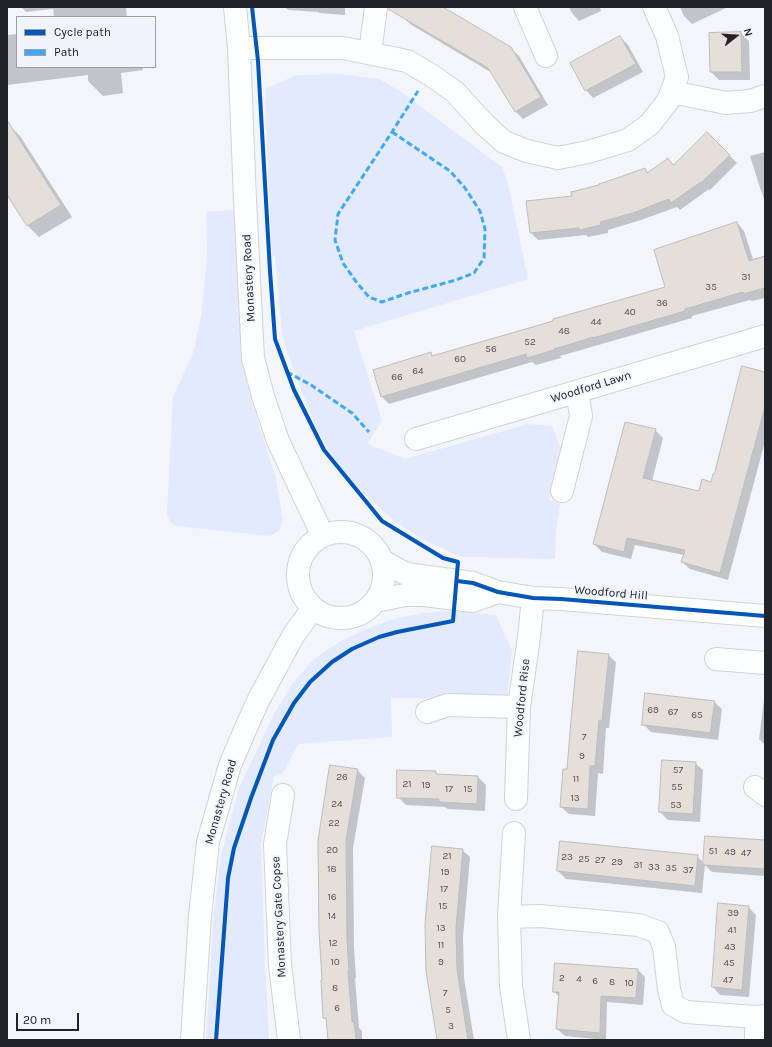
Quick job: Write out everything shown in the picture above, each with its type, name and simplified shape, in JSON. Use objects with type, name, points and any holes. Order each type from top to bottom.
[{"type":"street","name":"Monastery Road","points":[[235,7],[239,48],[253,358],[263,396],[278,441],[323,536]]},
{"type":"street","points":[[370,53],[376,7]]},
{"type":"street","points":[[525,7],[546,56]]},
{"type":"street","points":[[239,48],[343,48],[406,61],[431,75],[455,92],[484,124],[504,142],[527,151],[558,158],[588,152],[628,140],[650,124],[668,102],[677,77],[667,36],[654,7]]},
{"type":"street","points":[[672,92],[726,103],[750,101],[765,96]]},
{"type":"street","name":"Woodford Lawn","points":[[416,439],[765,336]]},
{"type":"street","points":[[562,491],[581,416],[577,392]]},
{"type":"street","points":[[337,532],[351,533],[364,538],[375,548],[382,560],[384,575],[382,588],[376,601],[365,611],[352,617],[339,618],[325,615],[313,608],[304,598],[300,587],[298,574],[300,562],[305,551],[313,542],[323,536],[337,532]]},
{"type":"street","name":"Woodford Hill","points":[[382,560],[406,574],[473,583],[498,592],[533,598],[765,616]]},
{"type":"street","name":"Woodford Hill","points":[[376,601],[405,595],[424,595],[473,601],[498,592]]},
{"type":"street","name":"Woodford Rise","points":[[516,799],[519,707],[533,598]]},
{"type":"street","name":"Monastery Road","points":[[192,1040],[200,916],[208,842],[230,765],[249,721],[259,699],[293,636],[313,608]]},
{"type":"street","points":[[716,659],[765,663]]},
{"type":"street","points":[[427,712],[448,705],[519,707]]},
{"type":"street","name":"Monastery Gate Copse","points":[[283,794],[275,844],[280,964],[289,1040]]},
{"type":"street","points":[[514,833],[509,917],[511,986],[519,1040]]},
{"type":"street","points":[[509,917],[540,916],[638,925],[658,932],[664,947],[669,989],[673,1005],[686,1012],[760,1017],[756,1040]]},
{"type":"shaded area","points":[[340,74],[379,79],[400,91],[502,167],[508,184],[528,279],[354,331],[382,421],[367,444],[405,459],[528,424],[552,426],[561,448],[549,500],[560,504],[556,532],[555,559],[461,557],[424,540],[393,520],[343,474],[316,428],[290,360],[282,334],[275,255],[272,257],[265,99],[266,89],[296,75]]},
{"type":"shaded area","points":[[237,209],[242,361],[257,419],[276,479],[283,521],[279,531],[270,536],[176,526],[171,523],[167,514],[173,396],[193,354],[201,316],[207,256],[206,212]]},
{"type":"shaded area","points":[[449,611],[496,615],[512,650],[507,698],[391,698],[392,737],[298,744],[283,773],[274,777],[261,844],[269,1040],[206,1040],[214,911],[221,855],[239,788],[274,714],[292,684],[314,659],[339,642],[366,629],[393,619],[423,613]]},
{"type":"building","points":[[388,7],[443,7],[511,47],[541,97],[515,112],[488,68],[388,9]]},
{"type":"building","points":[[741,32],[742,72],[710,72],[709,33]]},
{"type":"building","points":[[620,36],[636,64],[585,91],[570,63]]},
{"type":"building","points":[[7,120],[61,205],[27,226],[7,195]]},
{"type":"building","points":[[707,132],[730,155],[701,183],[671,203],[669,199],[633,213],[600,222],[601,225],[579,230],[579,228],[530,233],[526,201],[572,196],[571,192],[599,185],[645,168],[647,173],[668,158],[673,165]]},
{"type":"building","points":[[737,222],[749,261],[765,256],[765,288],[743,294],[743,292],[685,309],[685,311],[593,337],[527,358],[526,354],[381,397],[373,370],[431,352],[432,356],[665,287],[654,250]]},
{"type":"building","points":[[742,366],[765,372],[765,407],[720,573],[681,562],[685,550],[627,538],[624,552],[593,544],[625,422],[656,429],[643,478],[699,491],[702,479],[711,482],[714,474]]},
{"type":"building","points":[[578,651],[609,654],[602,721],[599,720],[595,766],[590,766],[588,809],[560,807],[563,769],[567,769]]},
{"type":"building","points":[[645,693],[715,701],[710,733],[642,725]]},
{"type":"building","points":[[662,760],[696,762],[693,814],[659,812]]},
{"type":"building","points":[[330,765],[358,769],[346,840],[348,971],[352,1022],[354,1022],[356,1040],[328,1040],[326,1018],[323,1018],[319,931],[318,841]]},
{"type":"building","points":[[397,770],[436,771],[436,774],[478,776],[477,804],[439,802],[439,799],[397,798]]},
{"type":"building","points":[[705,836],[765,840],[765,869],[703,865]]},
{"type":"building","points":[[560,841],[698,855],[695,886],[557,871]]},
{"type":"building","points":[[432,846],[463,849],[456,928],[457,970],[468,1040],[437,1040],[426,971],[425,925]]},
{"type":"building","points":[[718,903],[749,906],[742,990],[712,987]]},
{"type":"building","points":[[555,963],[638,969],[636,998],[601,996],[600,1033],[556,1029],[559,992],[553,992]]},
{"type":"marked path","points":[[392,132],[450,171],[465,188],[480,211],[485,229],[484,258],[474,273],[456,280],[408,293],[382,302],[369,297],[343,263],[335,240],[338,214],[418,91]]},
{"type":"marked path","points":[[287,372],[311,385],[352,413],[369,432]]},
{"type":"cycle path","points":[[216,1040],[228,878],[234,848],[273,740],[294,703],[310,682],[332,662],[352,649],[379,637],[453,621],[458,562],[443,558],[382,521],[324,450],[294,390],[275,339],[258,61],[252,7]]},
{"type":"cycle path","points":[[457,581],[473,583],[498,592],[533,598],[765,616]]}]
